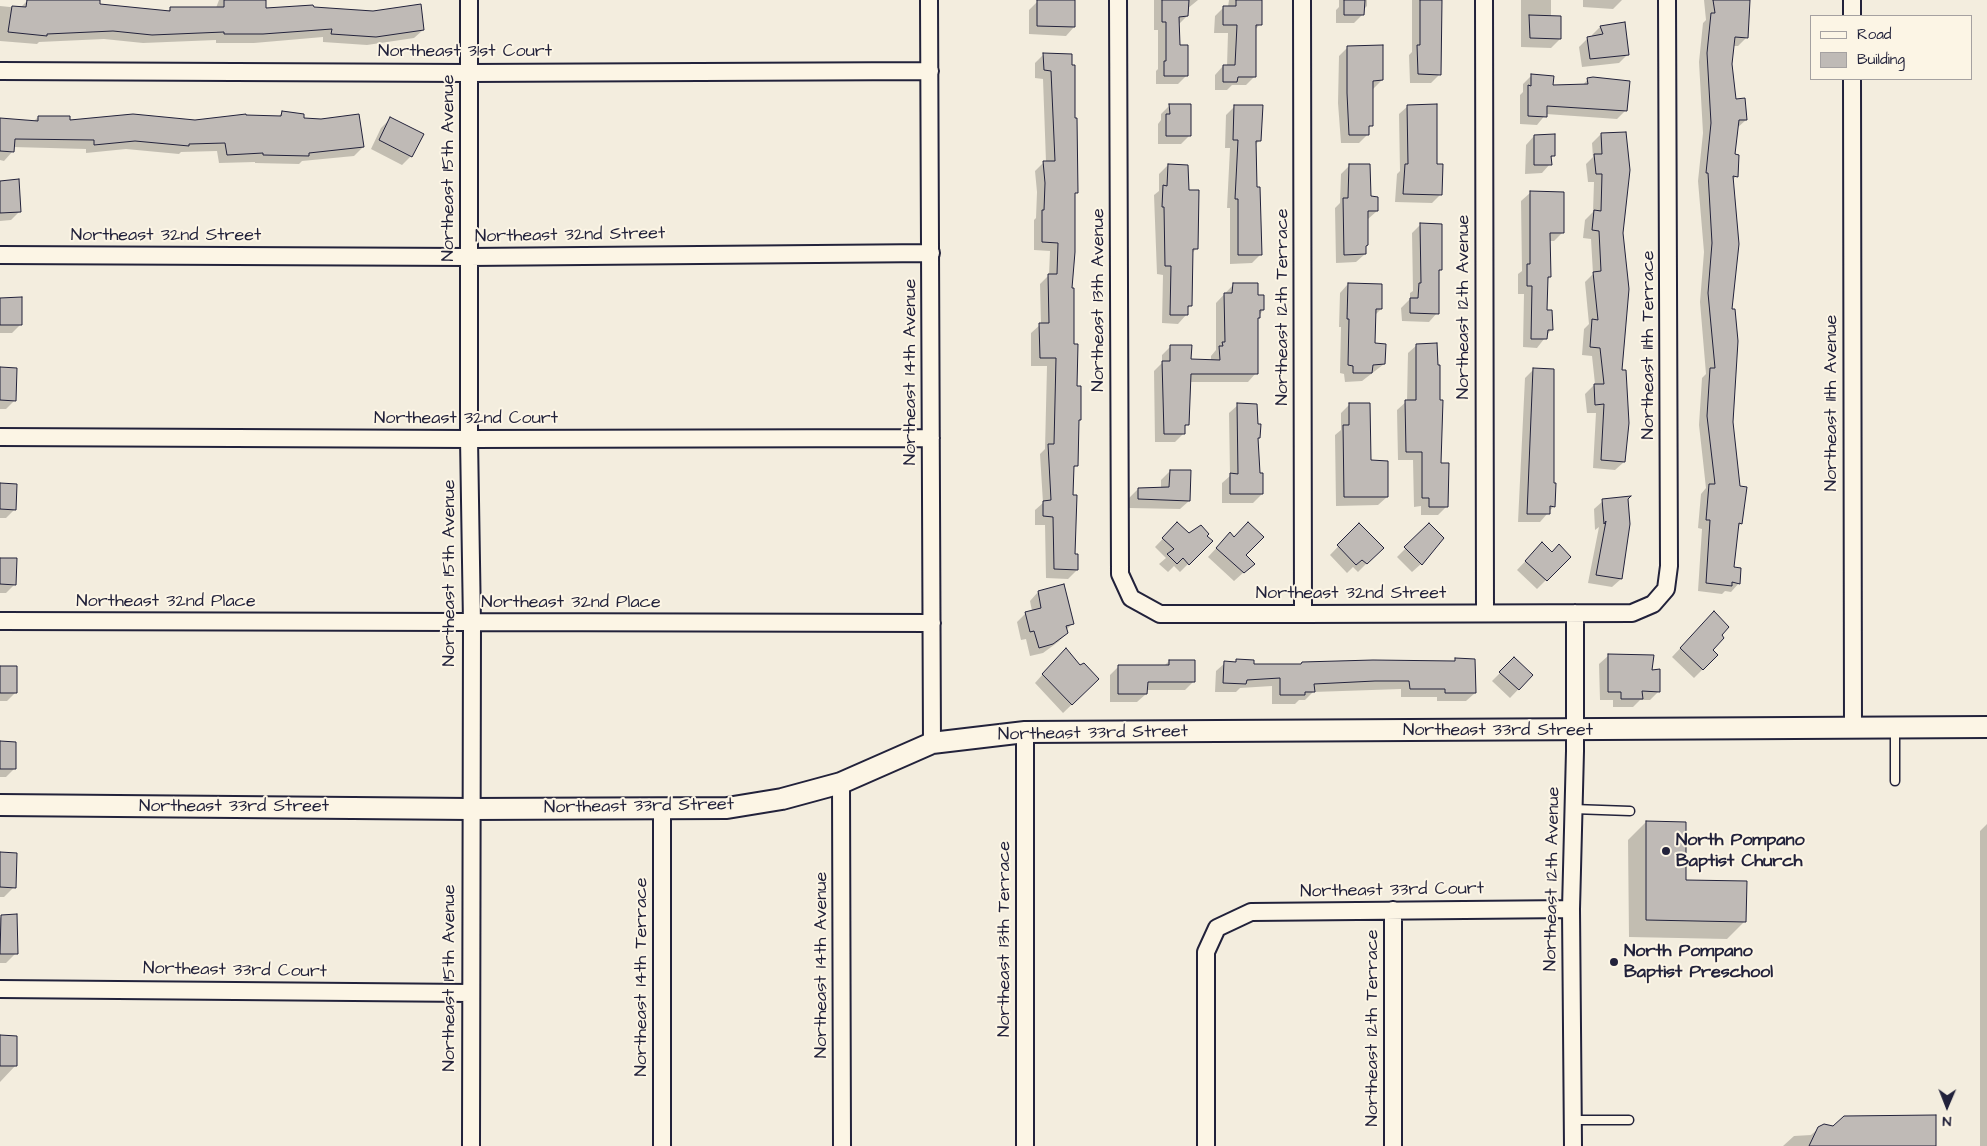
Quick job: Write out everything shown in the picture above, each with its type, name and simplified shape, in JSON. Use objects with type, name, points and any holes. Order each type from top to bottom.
[{"type":"street","name":"Northeast 15th Avenue","points":[[469,0],[469,439],[472,623],[470,809],[471,1146]]},
{"type":"street","name":"Northeast 14th Avenue","points":[[929,0],[932,743]]},
{"type":"street","name":"Northeast 13th Avenue","points":[[1118,0],[1120,574],[1131,598]]},
{"type":"street","name":"Northeast 12th Terrace","points":[[1302,0],[1303,614]]},
{"type":"street","name":"Northeast 12th Avenue","points":[[1484,0],[1485,613]]},
{"type":"street","name":"Northeast 11th Terrace","points":[[1575,613],[1632,613],[1653,604],[1666,589],[1669,566],[1667,0]]},
{"type":"street","points":[[1852,0],[1852,15]]},
{"type":"street","name":"Northeast 31st Court","points":[[0,71],[470,73],[930,71]]},
{"type":"street","name":"Northeast 11th Avenue","points":[[1852,80],[1853,728]]},
{"type":"street","name":"Northeast 32nd Street","points":[[0,254],[469,257],[931,253]]},
{"type":"street","name":"Northeast 32nd Court","points":[[0,437],[932,438]]},
{"type":"street","name":"Northeast 32nd Street","points":[[1131,598],[1160,614],[1575,613]]},
{"type":"street","name":"Northeast 12th Avenue","points":[[1573,1146],[1571,909],[1575,731],[1575,613]]},
{"type":"street","name":"Northeast 32nd Place","points":[[0,621],[932,623]]},
{"type":"street","name":"Northeast 33rd Street","points":[[0,805],[470,809],[727,808],[782,799],[841,783],[932,743],[1025,732],[1987,728]]},
{"type":"street","name":"Northeast 13th Terrace","points":[[1025,732],[1025,1146]]},
{"type":"street","name":"Northeast 14th Avenue","points":[[841,783],[842,1146]]},
{"type":"street","name":"Northeast 14th Terrace","points":[[662,808],[662,1146]]},
{"type":"street","name":"Northeast 33rd Court","points":[[1206,1146],[1206,952],[1217,928],[1251,912],[1571,909]]},
{"type":"street","name":"Northeast 12th Terrace","points":[[1393,910],[1393,1146]]},
{"type":"street","name":"Northeast 33rd Court","points":[[0,989],[470,993]]},
{"type":"lane","points":[[1895,728],[1895,781]]},
{"type":"lane","points":[[1573,809],[1630,811]]},
{"type":"lane","points":[[1573,1120],[1629,1120]]},
{"type":"building","points":[[27,0],[100,0],[100,4],[170,11],[170,7],[224,7],[224,0],[266,0],[266,8],[313,5],[314,7],[373,11],[421,4],[424,30],[376,37],[331,34],[332,29],[263,34],[224,34],[224,32],[152,35],[113,31],[47,34],[47,36],[8,32],[12,6],[26,7]]},
{"type":"building","points":[[1037,0],[1075,0],[1075,27],[1037,26]]},
{"type":"building","points":[[1162,0],[1189,0],[1188,16],[1179,17],[1180,45],[1188,45],[1188,76],[1164,76],[1166,22],[1162,22]]},
{"type":"building","points":[[1236,0],[1262,0],[1262,25],[1256,25],[1256,77],[1238,77],[1237,82],[1223,82],[1223,65],[1235,65],[1237,25],[1223,25],[1223,6],[1236,6]]},
{"type":"building","points":[[1344,0],[1365,0],[1364,15],[1344,15]]},
{"type":"building","points":[[1420,0],[1442,0],[1441,75],[1418,74],[1417,45],[1420,45]]},
{"type":"building","points":[[1713,0],[1750,0],[1748,38],[1735,37],[1732,64],[1736,99],[1745,98],[1747,120],[1739,120],[1735,154],[1739,155],[1738,177],[1733,176],[1739,244],[1732,309],[1735,309],[1738,341],[1733,422],[1740,486],[1747,487],[1742,524],[1739,523],[1734,567],[1741,568],[1740,584],[1732,582],[1732,586],[1706,583],[1710,520],[1706,520],[1709,484],[1715,484],[1707,416],[1710,368],[1715,368],[1708,293],[1712,243],[1708,173],[1706,173],[1711,123],[1707,53],[1711,13],[1715,13]]},
{"type":"building","points":[[1529,15],[1561,16],[1561,39],[1530,38]]},
{"type":"building","points":[[1625,22],[1629,55],[1590,59],[1587,37],[1603,34],[1600,26]]},
{"type":"building","points":[[1383,45],[1383,80],[1373,81],[1373,126],[1369,126],[1369,135],[1349,135],[1347,46]]},
{"type":"building","points":[[1043,53],[1072,54],[1072,65],[1075,65],[1078,193],[1075,193],[1075,252],[1072,288],[1074,288],[1074,344],[1078,344],[1077,386],[1081,386],[1081,420],[1079,420],[1078,466],[1074,466],[1073,495],[1077,495],[1075,554],[1078,554],[1078,570],[1054,569],[1053,517],[1043,516],[1043,501],[1051,500],[1048,444],[1054,444],[1056,358],[1040,358],[1039,323],[1049,323],[1048,274],[1057,274],[1058,243],[1042,242],[1042,210],[1044,210],[1045,183],[1043,161],[1055,161],[1051,71],[1044,70]]},
{"type":"building","points":[[1531,74],[1554,76],[1553,85],[1588,84],[1587,78],[1593,77],[1630,81],[1627,111],[1547,106],[1547,117],[1528,116],[1528,85],[1531,86]]},
{"type":"building","points":[[1169,104],[1191,104],[1191,136],[1166,136],[1166,114],[1170,114]]},
{"type":"building","points":[[1437,104],[1437,164],[1443,164],[1442,195],[1403,194],[1405,164],[1408,164],[1407,105]]},
{"type":"building","points":[[1234,105],[1263,105],[1261,141],[1256,141],[1257,187],[1260,187],[1262,255],[1238,255],[1238,199],[1235,199],[1238,140],[1233,140]]},
{"type":"building","points":[[282,111],[304,114],[304,118],[321,119],[359,114],[364,147],[309,153],[309,156],[263,155],[263,153],[227,155],[225,143],[189,144],[189,146],[135,141],[94,145],[94,140],[15,139],[14,152],[0,151],[0,118],[38,121],[38,116],[70,116],[70,120],[133,114],[195,120],[246,114],[281,116]]},
{"type":"building","points":[[390,117],[424,134],[412,157],[379,140]]},
{"type":"building","points":[[1626,132],[1630,170],[1623,233],[1629,289],[1622,370],[1626,370],[1629,423],[1625,462],[1601,460],[1604,404],[1595,405],[1594,384],[1604,384],[1600,348],[1590,347],[1592,319],[1598,320],[1593,272],[1601,271],[1599,231],[1592,230],[1594,210],[1601,211],[1602,174],[1596,174],[1594,154],[1602,154],[1601,133]]},
{"type":"building","points":[[1555,134],[1555,156],[1551,156],[1552,165],[1534,165],[1534,135]]},
{"type":"building","points":[[1168,164],[1188,165],[1189,190],[1199,190],[1198,249],[1193,249],[1192,306],[1188,306],[1188,315],[1170,315],[1171,266],[1165,266],[1164,207],[1162,207],[1163,185],[1167,186]]},
{"type":"building","points":[[1349,164],[1370,164],[1371,196],[1378,197],[1378,211],[1368,211],[1368,245],[1366,246],[1366,254],[1344,255],[1343,198],[1348,198]]},
{"type":"building","points":[[19,179],[21,212],[0,213],[0,181]]},
{"type":"building","points":[[1530,191],[1564,192],[1564,233],[1550,233],[1551,277],[1548,277],[1547,310],[1552,310],[1553,330],[1548,330],[1547,339],[1531,339],[1532,286],[1527,286],[1527,264],[1530,264]]},
{"type":"building","points":[[1420,223],[1442,224],[1442,270],[1439,270],[1439,314],[1410,313],[1410,298],[1418,298],[1419,283],[1421,283]]},
{"type":"building","points":[[1233,283],[1258,283],[1258,295],[1264,295],[1264,310],[1260,310],[1260,318],[1258,318],[1258,374],[1191,374],[1189,425],[1185,425],[1185,434],[1164,434],[1162,361],[1170,361],[1170,345],[1192,345],[1191,359],[1220,360],[1219,346],[1223,346],[1222,342],[1225,342],[1224,293],[1232,293]]},
{"type":"building","points":[[1348,283],[1382,284],[1382,309],[1376,309],[1375,343],[1386,344],[1385,364],[1373,365],[1372,373],[1353,373],[1353,366],[1348,365]]},
{"type":"building","points":[[22,297],[22,325],[0,325],[0,298]]},
{"type":"building","points":[[1437,343],[1438,365],[1440,365],[1440,400],[1443,400],[1441,463],[1449,463],[1448,507],[1429,507],[1429,498],[1422,498],[1422,452],[1406,452],[1405,400],[1416,400],[1416,344]]},
{"type":"building","points":[[0,367],[17,368],[16,401],[0,400]]},
{"type":"building","points":[[1533,368],[1554,369],[1554,483],[1556,483],[1555,507],[1550,506],[1550,514],[1527,514]]},
{"type":"building","points":[[1237,403],[1257,404],[1258,424],[1261,424],[1260,438],[1258,438],[1260,473],[1263,473],[1263,494],[1230,494],[1230,473],[1238,474]]},
{"type":"building","points":[[1349,403],[1370,403],[1371,460],[1388,461],[1388,497],[1344,497],[1343,425],[1349,425]]},
{"type":"building","points":[[1170,470],[1191,470],[1190,501],[1138,499],[1138,488],[1169,487]]},
{"type":"building","points":[[0,483],[17,484],[16,510],[0,509]]},
{"type":"building","points":[[1631,496],[1628,499],[1630,524],[1622,579],[1596,575],[1606,521],[1604,524],[1602,499]]},
{"type":"building","points":[[1177,522],[1189,533],[1201,525],[1209,534],[1207,536],[1213,541],[1189,565],[1183,558],[1177,564],[1167,554],[1174,549],[1162,538]]},
{"type":"building","points":[[1248,522],[1264,537],[1246,555],[1255,564],[1244,573],[1216,548],[1230,532],[1234,537]]},
{"type":"building","points":[[1359,523],[1384,548],[1367,564],[1362,560],[1356,565],[1337,545]]},
{"type":"building","points":[[1429,523],[1444,538],[1422,565],[1404,547]]},
{"type":"building","points":[[1542,542],[1552,552],[1559,544],[1571,557],[1547,581],[1525,561]]},
{"type":"building","points":[[0,558],[17,558],[16,585],[0,584]]},
{"type":"building","points":[[1064,584],[1074,624],[1066,626],[1068,633],[1053,644],[1039,648],[1034,631],[1030,632],[1025,612],[1041,608],[1038,591]]},
{"type":"building","points":[[1714,611],[1729,627],[1722,635],[1724,638],[1713,650],[1718,655],[1703,670],[1680,648]]},
{"type":"building","points":[[1066,648],[1080,665],[1084,663],[1099,679],[1072,705],[1042,674]]},
{"type":"building","points":[[1608,654],[1654,655],[1652,670],[1660,669],[1660,692],[1642,691],[1643,699],[1621,699],[1621,692],[1608,692]]},
{"type":"building","points":[[1514,657],[1533,675],[1519,690],[1499,672]]},
{"type":"building","points":[[1455,658],[1475,659],[1476,693],[1445,693],[1445,689],[1410,689],[1409,681],[1375,681],[1314,684],[1315,692],[1305,692],[1305,695],[1280,695],[1280,678],[1247,680],[1246,684],[1223,683],[1224,661],[1236,662],[1236,659],[1254,660],[1254,664],[1301,664],[1302,662],[1373,660],[1455,661]]},
{"type":"building","points":[[1169,660],[1195,660],[1195,682],[1148,682],[1147,694],[1118,694],[1118,665],[1169,665]]},
{"type":"building","points":[[0,666],[17,666],[17,693],[0,693]]},
{"type":"building","points":[[0,741],[16,742],[16,769],[0,769]]},
{"type":"building","name":"North Pompano Baptist Church","points":[[1646,821],[1686,822],[1686,880],[1747,881],[1746,922],[1646,920]]},
{"type":"building","points":[[0,852],[17,853],[16,888],[0,887]]},
{"type":"building","points":[[17,914],[18,954],[0,954],[1,915]]},
{"type":"building","points":[[0,1035],[17,1036],[17,1066],[0,1066]]},
{"type":"building","points":[[1936,1115],[1936,1146],[1809,1146],[1818,1127],[1824,1124],[1833,1126],[1844,1116]]},
{"type":"place","name":"North Pompano Baptist Church","points":[[1666,851]]},
{"type":"place","name":"North Pompano Baptist Preschool","points":[[1614,962]]}]
